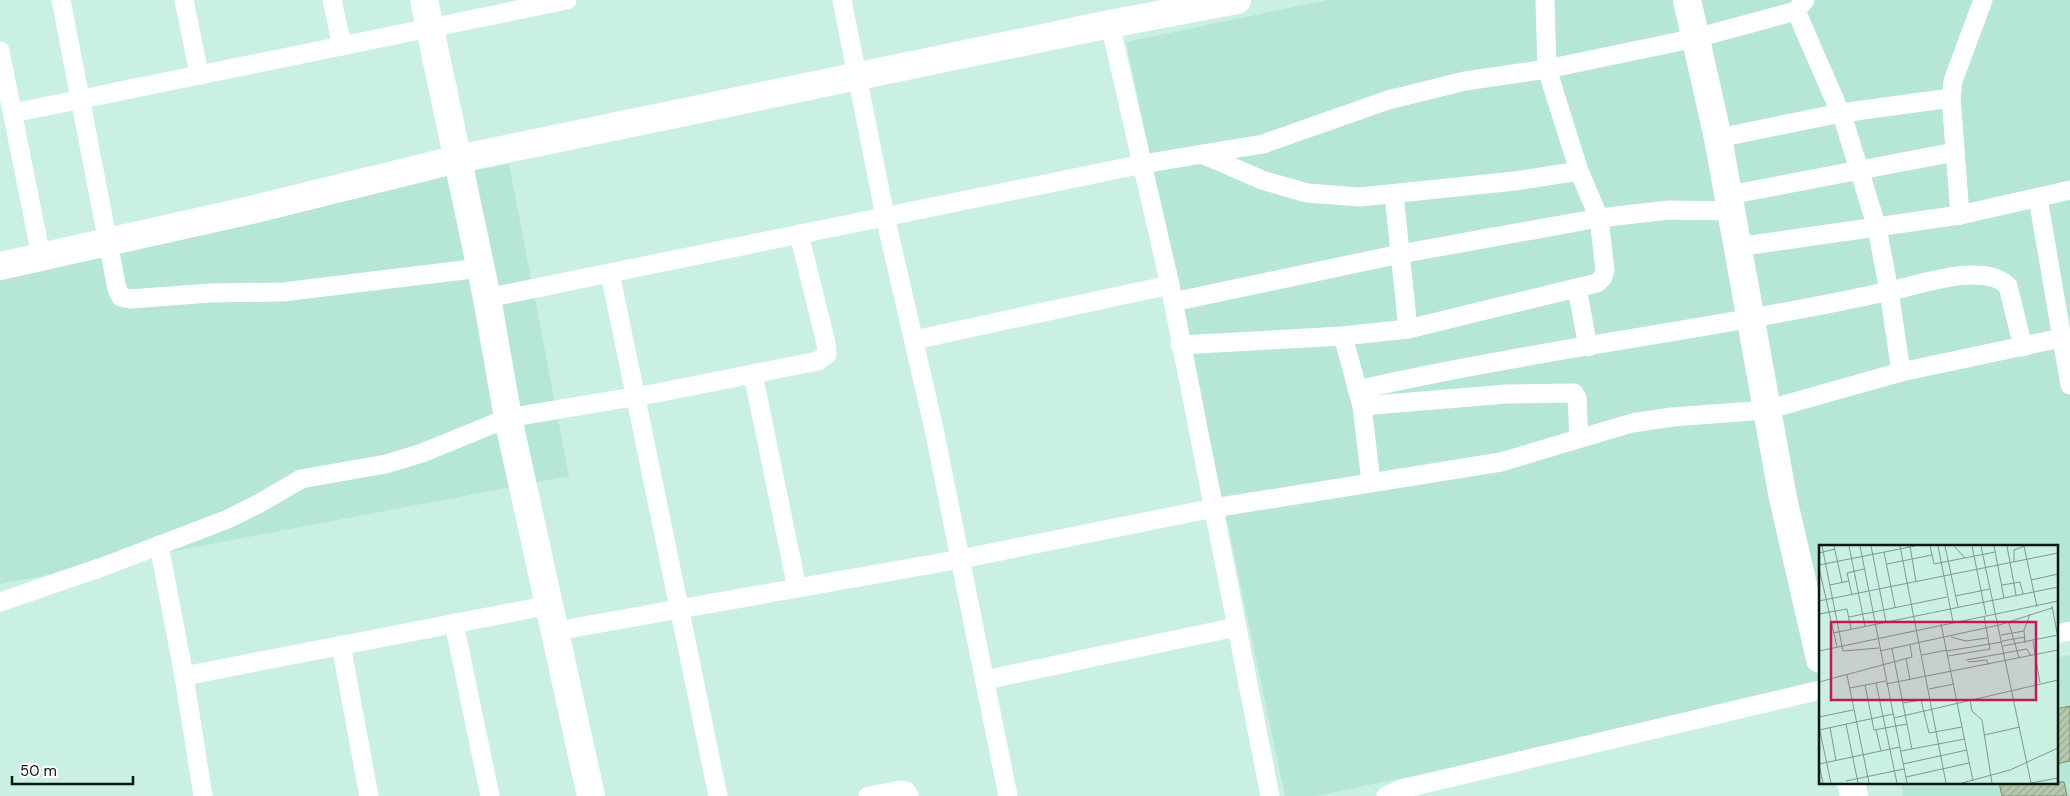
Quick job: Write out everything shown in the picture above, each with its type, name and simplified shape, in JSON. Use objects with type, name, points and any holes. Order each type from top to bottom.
[{"type":"street","points":[[61,0],[118,290],[121,297],[130,299],[284,292],[480,268]]},
{"type":"street","points":[[184,0],[198,74]]},
{"type":"street","points":[[332,0],[342,46]]},
{"type":"street","points":[[424,0],[487,298],[508,418],[556,631],[590,796]]},
{"type":"street","points":[[842,0],[885,216],[914,340],[1008,796]]},
{"type":"street","points":[[1180,345],[1343,336],[1408,329],[1597,283],[1604,278],[1605,270],[1599,218],[1579,171],[1547,69],[1545,0]]},
{"type":"street","points":[[1687,0],[1718,138],[1783,498],[1819,655]]},
{"type":"street","points":[[1960,215],[1951,98],[1953,81],[1983,0]]},
{"type":"street","points":[[13,113],[559,1]]},
{"type":"street","points":[[0,266],[251,210],[458,159],[1110,24],[1230,1]]},
{"type":"street","points":[[487,298],[1143,164],[1272,142],[1388,100],[1465,81],[1547,69],[1696,38],[1800,6],[1841,113],[1877,228],[1901,372]]},
{"type":"street","points":[[1110,24],[1172,294],[1180,345],[1270,796]]},
{"type":"street","points":[[0,52],[39,246],[45,252],[54,254]]},
{"type":"street","points":[[1718,138],[1841,113],[1951,98]]},
{"type":"street","points":[[914,340],[1599,218],[1730,203],[1859,171],[1955,152]]},
{"type":"street","points":[[1202,154],[1262,180],[1307,194],[1360,197],[1515,181],[1579,171]]},
{"type":"street","points":[[1737,248],[1960,215],[2070,190]]},
{"type":"street","points":[[1394,194],[1408,329]]},
{"type":"street","points":[[2038,198],[2066,337],[2070,385]]},
{"type":"street","points":[[0,602],[228,519],[301,479],[386,464],[422,453],[508,418],[635,397],[818,361],[827,354],[826,343],[799,234]]},
{"type":"street","points":[[610,273],[718,796]]},
{"type":"street","points":[[1360,398],[1474,364],[1588,347],[1751,319],[1953,277],[1991,276],[2001,279],[2008,286],[2024,347]]},
{"type":"street","points":[[1577,288],[1588,347]]},
{"type":"street","points":[[1343,336],[1360,398],[1371,482]]},
{"type":"street","points":[[556,631],[960,559],[1214,508],[1501,462],[1640,422],[1672,417],[1766,410],[1901,372],[2066,337]]},
{"type":"street","points":[[753,374],[797,588]]},
{"type":"street","points":[[1360,398],[1574,393],[1577,398],[1579,438]]},
{"type":"street","points":[[159,545],[184,676],[203,796]]},
{"type":"street","points":[[184,676],[550,605]]},
{"type":"street","points":[[454,623],[490,796]]},
{"type":"street","points":[[985,680],[1236,627]]},
{"type":"street","points":[[341,645],[369,796]]},
{"type":"street","points":[[1397,794],[1819,690]]},
{"type":"street","points":[[868,796],[901,790],[906,791],[909,796]]},
{"type":"shaded area","points":[[1327,0],[2070,0],[2070,640],[2058,642],[2058,545],[1819,545],[1819,691],[1316,796],[1285,796],[1126,42]]},
{"type":"shaded area","points":[[509,164],[569,476],[0,584],[0,260]]},
{"type":"shaded area","points":[[2070,655],[2070,796],[1903,796],[1901,784],[2058,784],[2058,658]]},
{"type":"building","points":[[2070,706],[2070,761],[2058,764],[2058,709]]},
{"type":"building","points":[[2058,782],[2064,782],[2067,796],[2002,796],[1999,784],[2058,784]]}]
